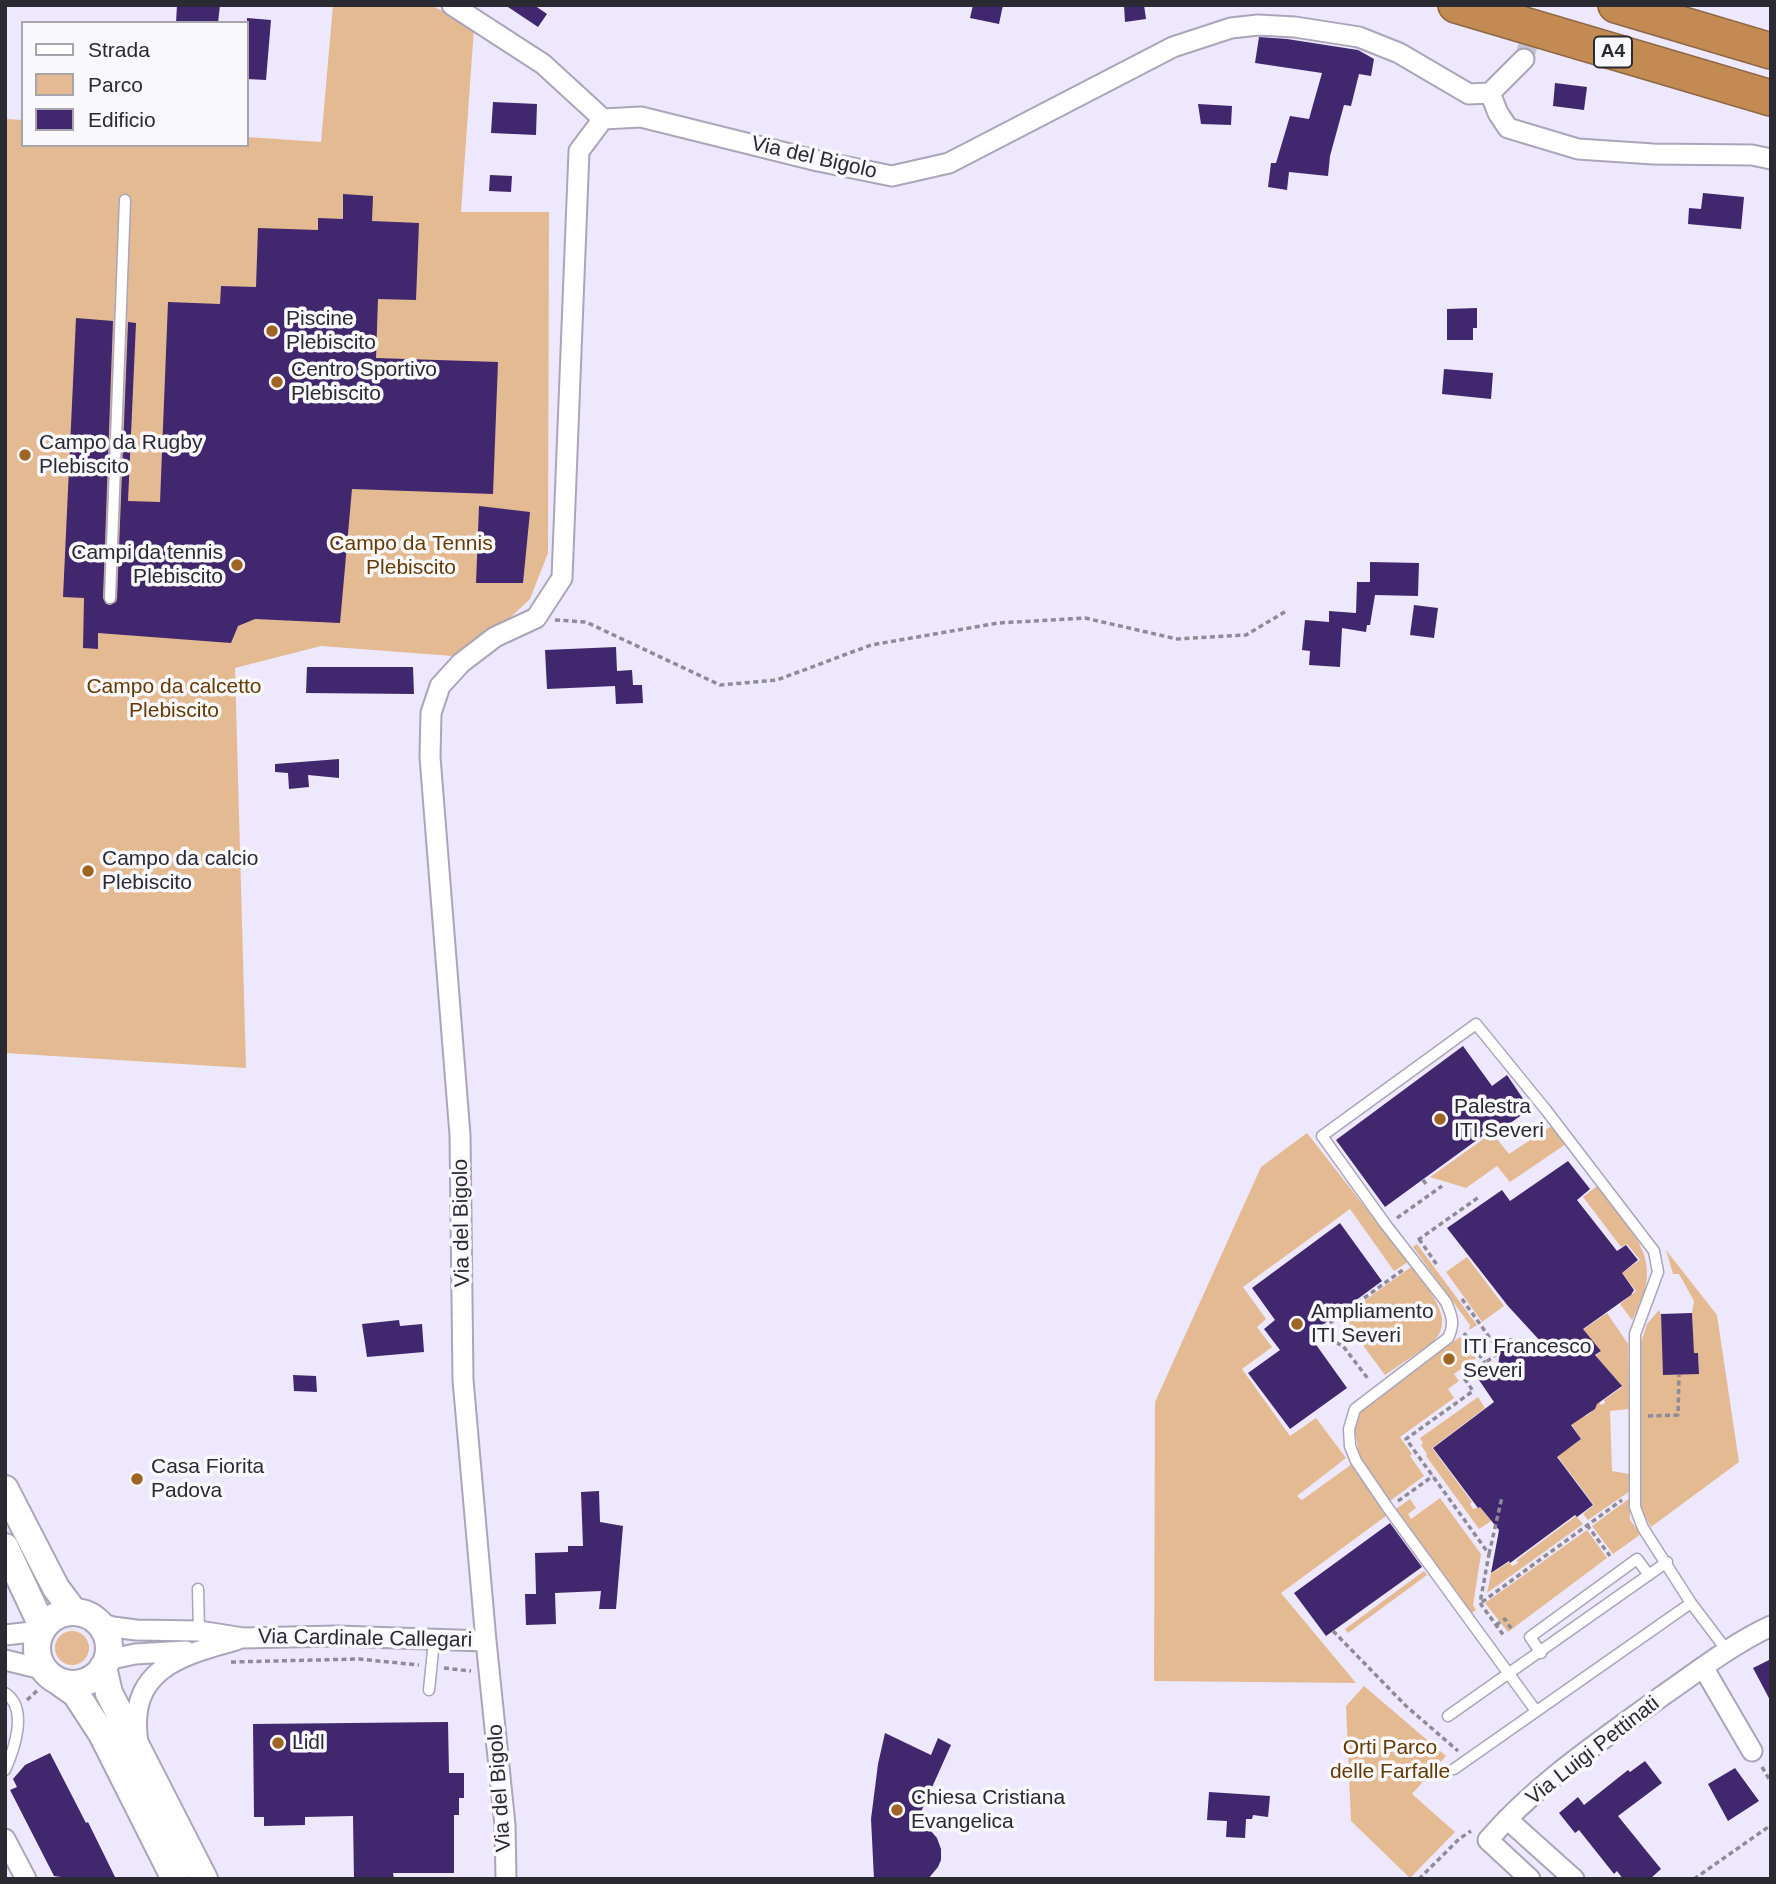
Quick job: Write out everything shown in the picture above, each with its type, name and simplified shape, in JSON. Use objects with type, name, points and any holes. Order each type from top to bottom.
[{"type":"highway","name":"A4","points":[[1456,5],[1771,98]]},
{"type":"highway","name":"A4","points":[[1616,5],[1771,51]]},
{"type":"main road","points":[[5,1489],[56,1588],[85,1617],[103,1628],[108,1643],[105,1663],[109,1693],[204,1879]]},
{"type":"main road","points":[[5,1547],[42,1629]]},
{"type":"main road","points":[[85,1617],[62,1614],[51,1619],[42,1629],[36,1650],[51,1675],[76,1694],[102,1734],[176,1879]]},
{"type":"main road","points":[[51,1675],[72,1684],[84,1683],[95,1677],[105,1663]]},
{"type":"street","points":[[452,5],[543,64],[603,119],[579,151],[562,578],[536,618]]},
{"type":"street","name":"Via del Bigolo","points":[[603,119],[640,117],[818,161],[892,176],[949,163],[1173,47],[1231,28],[1258,25],[1295,27],[1359,37],[1399,53],[1469,94],[1490,93]]},
{"type":"street","points":[[1524,59],[1490,93],[1508,128],[1578,149],[1653,154],[1752,155],[1771,159]]},
{"type":"street","name":"Via del Bigolo","points":[[506,1879],[505,1825],[463,1380],[460,1135],[430,770],[431,713],[440,686],[461,663],[495,638],[536,618]]},
{"type":"street","name":"Via Cardinale Callegari","points":[[85,1617],[113,1627],[198,1641]]},
{"type":"street","name":"Via Luigi Pettinati","points":[[1480,1835],[1507,1819],[1561,1771],[1703,1667],[1771,1626]]},
{"type":"street","points":[[5,1635],[42,1629]]},
{"type":"street","name":"Via Cardinale Callegari","points":[[105,1663],[198,1641],[243,1638],[337,1636],[486,1641]]},
{"type":"street","name":"Via Cardinale Callegari","points":[[139,1751],[136,1728],[138,1709],[146,1687],[165,1665],[198,1641]]},
{"type":"street","points":[[5,1660],[51,1675]]},
{"type":"street","points":[[1703,1667],[1752,1751]]},
{"type":"street","points":[[1507,1819],[1574,1879]]},
{"type":"street","points":[[1480,1835],[1530,1879]]},
{"type":"street","points":[[5,1839],[26,1879]]},
{"type":"lane","points":[[110,598],[125,200]]},
{"type":"lane","points":[[1536,1712],[1388,1508],[1356,1461],[1350,1446],[1349,1429],[1354,1409],[1448,1338],[1452,1329],[1452,1316],[1446,1302],[1322,1136],[1476,1024],[1654,1251],[1658,1272],[1635,1334],[1635,1507],[1643,1528],[1691,1603],[1728,1652]]},
{"type":"lane","points":[[1541,1653],[1530,1637],[1637,1559],[1649,1575]]},
{"type":"lane","points":[[1448,1716],[1667,1562]]},
{"type":"lane","points":[[198,1589],[198,1641]]},
{"type":"lane","points":[[1454,1769],[1691,1603]]},
{"type":"lane","points":[[429,1690],[433,1641]]},
{"type":"lane","points":[[5,1693],[10,1696],[17,1709],[17,1744],[5,1770]]},
{"type":"path","points":[[536,618],[586,622],[720,685],[777,680],[871,645],[998,623],[1085,618],[1177,639],[1246,635],[1288,610]]},
{"type":"path","points":[[1387,1226],[1442,1186]]},
{"type":"path","points":[[1419,1239],[1479,1197]]},
{"type":"path","points":[[1377,1390],[1343,1346],[1314,1333],[1414,1261]]},
{"type":"path","points":[[1452,1316],[1485,1363]]},
{"type":"path","points":[[1489,1554],[1406,1440],[1473,1391],[1464,1378],[1500,1352]]},
{"type":"path","points":[[1635,1416],[1678,1415],[1679,1375]]},
{"type":"path","points":[[1388,1508],[1433,1476]]},
{"type":"path","points":[[1480,1604],[1635,1493]]},
{"type":"path","points":[[1502,1497],[1480,1604],[1504,1636]]},
{"type":"path","points":[[1587,1525],[1610,1556]]},
{"type":"path","points":[[1496,1625],[1505,1619],[1512,1630]]},
{"type":"path","points":[[1333,1631],[1406,1706],[1468,1759]]},
{"type":"path","points":[[219,1663],[359,1659],[418,1665]]},
{"type":"path","points":[[1694,1879],[1771,1825]]},
{"type":"path","points":[[1419,1879],[1459,1839],[1480,1835]]},
{"type":"green space","name":"Centro Sportivo Plebiscito","points":[[333,5],[431,5],[474,28],[461,212],[549,212],[548,553],[530,599],[492,635],[452,656],[321,646],[235,668],[246,1068],[5,1053],[5,119],[21,120],[21,147],[248,147],[248,137],[321,142]]},
{"type":"green space","points":[[1550,1127],[1557,1130],[1566,1144],[1510,1182],[1497,1166],[1466,1188],[1430,1177],[1492,1133],[1509,1154]]},
{"type":"green space","points":[[1307,1133],[1408,1262],[1394,1271],[1350,1209],[1243,1287],[1266,1319],[1257,1327],[1272,1347],[1242,1369],[1290,1436],[1316,1418],[1346,1458],[1297,1496],[1302,1500],[1352,1464],[1383,1507],[1381,1509],[1386,1516],[1281,1593],[1356,1683],[1154,1681],[1155,1402],[1261,1167]]},
{"type":"green space","points":[[1597,1186],[1642,1248],[1646,1263],[1647,1280],[1632,1320],[1620,1304],[1636,1291],[1622,1273],[1640,1260],[1627,1244],[1621,1247],[1583,1197]]},
{"type":"green space","points":[[1417,1244],[1477,1325],[1469,1330],[1470,1325],[1413,1247]]},
{"type":"green space","points":[[1666,1250],[1717,1315],[1739,1462],[1651,1527],[1640,1507],[1640,1346],[1647,1324],[1659,1310],[1664,1375],[1699,1373],[1698,1353],[1681,1354],[1681,1345],[1693,1344],[1694,1301],[1679,1274],[1673,1274]]},
{"type":"green space","points":[[1467,1257],[1504,1306],[1482,1322],[1446,1272]]},
{"type":"green space","points":[[1411,1267],[1437,1304],[1442,1324],[1432,1343],[1385,1375],[1342,1317]]},
{"type":"green space","points":[[1607,1313],[1628,1344],[1629,1409],[1610,1411],[1612,1471],[1629,1474],[1630,1491],[1588,1520],[1583,1514],[1594,1505],[1555,1453],[1581,1439],[1570,1422],[1575,1418],[1587,1416],[1593,1411],[1598,1400],[1601,1405],[1605,1403],[1604,1400],[1622,1387],[1596,1356],[1601,1351],[1594,1342],[1587,1346],[1581,1331]]},
{"type":"green space","points":[[1460,1337],[1476,1358],[1454,1374],[1459,1381],[1448,1389],[1454,1398],[1400,1437],[1424,1476],[1390,1501],[1360,1459],[1355,1431],[1348,1415],[1357,1419],[1362,1408],[1372,1399]]},
{"type":"green space","points":[[1478,1397],[1485,1408],[1432,1448],[1472,1502],[1470,1504],[1473,1509],[1480,1507],[1491,1521],[1479,1529],[1426,1456],[1420,1438]]},
{"type":"green space","points":[[1440,1498],[1481,1554],[1473,1605],[1476,1610],[1472,1613],[1396,1509],[1410,1499],[1416,1508],[1408,1514],[1411,1519]]},
{"type":"green space","points":[[1630,1498],[1630,1520],[1641,1534],[1613,1554],[1592,1526]]},
{"type":"green space","points":[[1576,1516],[1583,1524],[1487,1593],[1491,1574],[1509,1562],[1512,1566],[1518,1563],[1517,1560]]},
{"type":"green space","points":[[1587,1530],[1607,1558],[1508,1632],[1485,1603]]},
{"type":"green space","points":[[1424,1571],[1427,1575],[1348,1633],[1345,1629]]},
{"type":"green space","points":[[72,1631],[84,1636],[89,1648],[84,1660],[72,1665],[60,1660],[55,1648],[60,1636]]},
{"type":"green space","name":"Orti Parco delle Farfalle","points":[[1364,1686],[1446,1756],[1412,1794],[1455,1832],[1410,1878],[1351,1821],[1346,1706]]},
{"type":"building","points":[[177,5],[220,5],[218,21],[176,21]]},
{"type":"building","points":[[505,5],[534,5],[547,14],[538,27]]},
{"type":"building","points":[[973,5],[1003,5],[999,24],[970,18]]},
{"type":"building","points":[[1124,5],[1144,5],[1146,19],[1125,22]]},
{"type":"building","points":[[247,18],[271,20],[266,80],[248,79]]},
{"type":"building","points":[[1259,37],[1358,50],[1374,59],[1371,76],[1359,74],[1351,106],[1344,105],[1330,156],[1328,176],[1289,172],[1287,190],[1268,187],[1271,163],[1276,163],[1290,116],[1309,119],[1322,73],[1255,63]]},
{"type":"building","points":[[1555,83],[1587,87],[1584,110],[1553,106]]},
{"type":"building","points":[[493,102],[537,104],[536,135],[491,133]]},
{"type":"building","points":[[1198,104],[1232,106],[1231,125],[1201,124]]},
{"type":"building","points":[[490,175],[512,176],[511,192],[489,191]]},
{"type":"building","points":[[1703,193],[1744,197],[1741,229],[1688,224],[1689,208],[1701,209]]},
{"type":"building","points":[[343,194],[373,196],[372,221],[419,223],[416,300],[378,299],[376,358],[498,362],[493,494],[352,489],[340,623],[255,619],[238,626],[231,643],[98,633],[98,649],[83,648],[84,598],[63,597],[76,318],[113,321],[103,598],[106,604],[110,605],[116,602],[117,598],[128,322],[136,323],[128,501],[160,502],[168,302],[220,304],[221,286],[256,287],[258,228],[318,230],[318,218],[343,219]]},
{"type":"building","points":[[1477,308],[1477,328],[1473,328],[1473,340],[1447,340],[1447,309]]},
{"type":"building","points":[[1444,369],[1493,373],[1491,399],[1442,394]]},
{"type":"building","points":[[479,506],[530,512],[523,583],[476,583]]},
{"type":"building","points":[[1370,562],[1419,563],[1418,596],[1375,595],[1370,625],[1367,625],[1366,632],[1342,628],[1340,667],[1309,665],[1310,651],[1302,650],[1305,620],[1329,622],[1329,611],[1356,613],[1357,582],[1370,582]]},
{"type":"building","points":[[1414,605],[1438,608],[1434,638],[1410,635]]},
{"type":"building","points":[[616,647],[617,671],[632,670],[633,685],[642,685],[643,703],[616,704],[615,686],[547,689],[545,650]]},
{"type":"building","points":[[307,667],[413,667],[414,694],[306,693]]},
{"type":"building","points":[[339,759],[339,778],[308,775],[309,787],[289,789],[288,773],[275,772],[275,764]]},
{"type":"building","name":"Palestra ITI Severi","points":[[1463,1046],[1492,1086],[1507,1075],[1530,1109],[1495,1134],[1492,1129],[1385,1207],[1336,1140]]},
{"type":"building","points":[[1568,1161],[1590,1189],[1577,1200],[1617,1251],[1626,1245],[1638,1260],[1622,1273],[1634,1290],[1631,1295],[1583,1329],[1601,1351],[1595,1355],[1622,1386],[1571,1425],[1581,1439],[1557,1457],[1593,1505],[1577,1517],[1575,1515],[1510,1563],[1509,1561],[1491,1573],[1499,1530],[1480,1507],[1478,1508],[1433,1448],[1494,1402],[1479,1380],[1498,1366],[1502,1337],[1542,1343],[1508,1306],[1447,1228],[1502,1190],[1510,1201]]},
{"type":"building","name":"Ampliamento ITI Severi","points":[[1340,1223],[1382,1281],[1313,1332],[1316,1336],[1312,1339],[1347,1388],[1290,1429],[1248,1373],[1280,1350],[1264,1329],[1275,1320],[1252,1288]]},
{"type":"building","points":[[1692,1313],[1694,1353],[1698,1353],[1699,1374],[1663,1375],[1661,1314]]},
{"type":"building","points":[[399,1320],[400,1326],[422,1324],[424,1352],[367,1357],[362,1324]]},
{"type":"building","points":[[293,1375],[316,1376],[317,1392],[294,1391]]},
{"type":"building","points":[[599,1491],[600,1522],[623,1526],[616,1609],[599,1609],[601,1591],[555,1593],[556,1624],[526,1625],[525,1594],[536,1594],[535,1553],[568,1552],[568,1546],[583,1546],[581,1492]]},
{"type":"building","points":[[1390,1523],[1422,1567],[1326,1636],[1294,1593]]},
{"type":"building","points":[[1771,1659],[1771,1702],[1753,1668]]},
{"type":"building","points":[[448,1722],[449,1773],[464,1773],[464,1798],[459,1798],[459,1815],[454,1815],[454,1873],[393,1873],[394,1879],[354,1879],[353,1816],[305,1817],[305,1825],[264,1826],[264,1817],[254,1817],[253,1724]]},
{"type":"building","name":"Chiesa Cristiana Evangelica","points":[[885,1733],[931,1755],[938,1738],[951,1745],[916,1823],[930,1830],[941,1849],[938,1867],[928,1879],[874,1879],[871,1819]]},
{"type":"building","points":[[50,1753],[116,1879],[54,1876],[10,1790],[17,1787],[13,1779],[25,1765]]},
{"type":"building","points":[[1645,1761],[1662,1783],[1618,1816],[1661,1869],[1650,1879],[1623,1879],[1617,1871],[1614,1874],[1579,1830],[1575,1833],[1559,1813],[1578,1797],[1584,1805],[1628,1770],[1630,1772]]},
{"type":"building","points":[[1735,1768],[1759,1801],[1728,1821],[1708,1784]]},
{"type":"building","points":[[1209,1792],[1270,1796],[1268,1817],[1253,1815],[1252,1819],[1246,1819],[1245,1838],[1226,1837],[1227,1821],[1207,1820]]},
{"type":"tunnel","points":[[1524,59],[1540,5]]},
{"type":"place","name":"Piscine Plebiscito","points":[[272,331]]},
{"type":"place","name":"Centro Sportivo Plebiscito","points":[[277,382]]},
{"type":"place","name":"Campo da Rugby Plebiscito","points":[[25,455]]},
{"type":"place","name":"Campi da tennis Plebiscito","points":[[237,565]]},
{"type":"place","name":"Campo da calcio Plebiscito","points":[[88,871]]},
{"type":"place","name":"Palestra ITI Severi","points":[[1440,1119]]},
{"type":"place","name":"Ampliamento ITI Severi","points":[[1297,1324]]},
{"type":"place","name":"ITI Francesco Severi","points":[[1449,1359]]},
{"type":"place","name":"Casa Fiorita Padova","points":[[137,1479]]},
{"type":"place","name":"Lidl","points":[[278,1743]]},
{"type":"place","name":"Chiesa Cristiana Evangelica","points":[[897,1810]]},
{"type":"park label","name":"Campo da Tennis Plebiscito","points":[[411,556]]},
{"type":"park label","name":"Campo da calcetto Plebiscito","points":[[174,699]]}]
